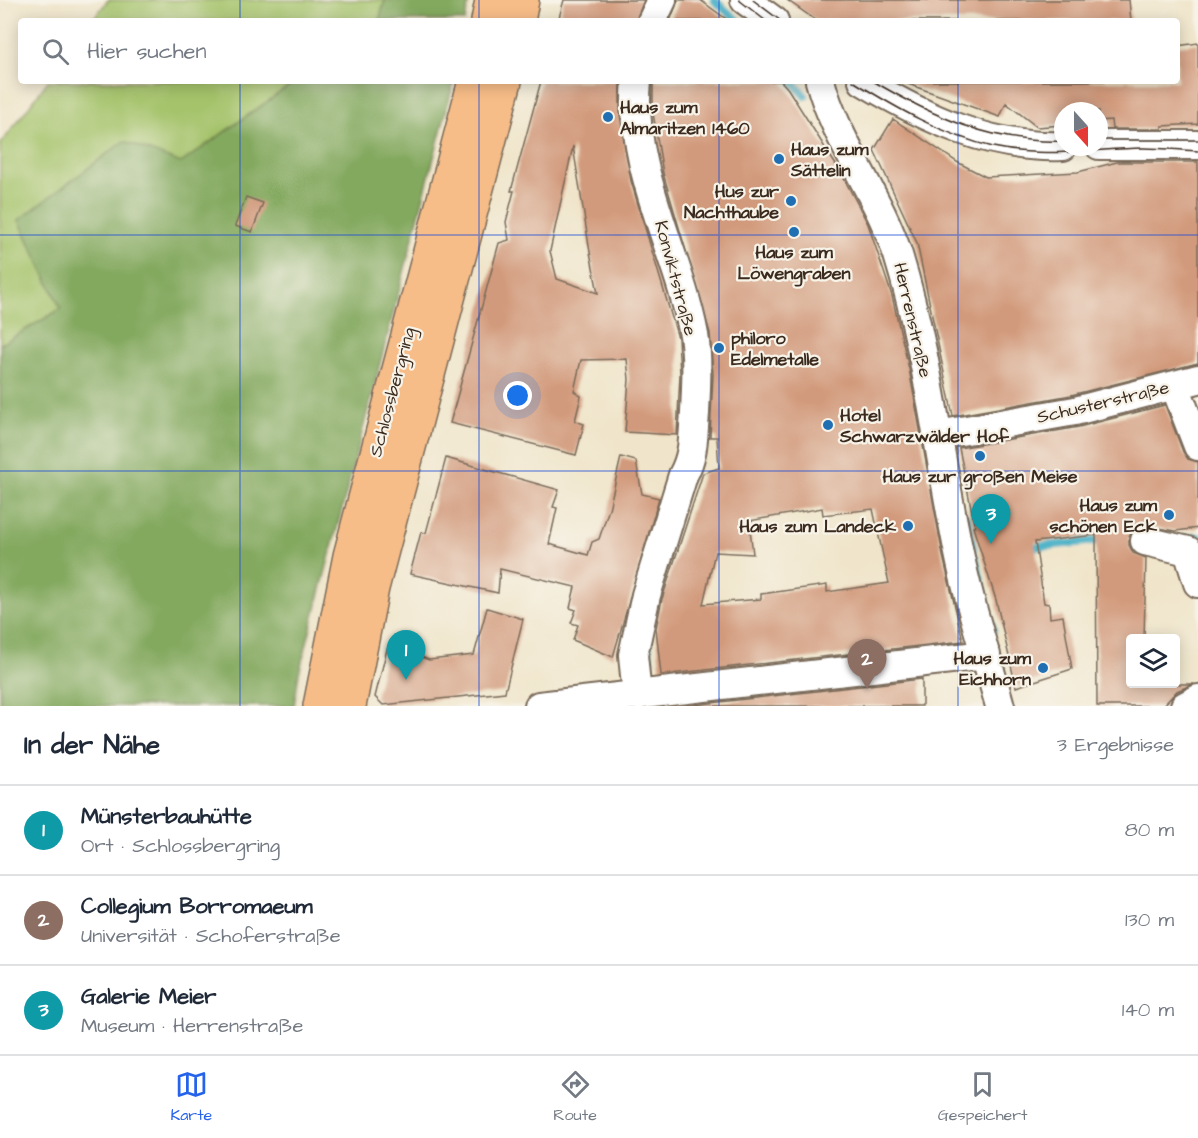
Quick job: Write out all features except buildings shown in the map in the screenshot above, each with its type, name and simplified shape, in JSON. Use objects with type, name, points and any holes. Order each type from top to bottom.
[{"type":"main road","points":[[489,18],[492,0]]},
{"type":"main road","points":[[519,18],[522,0]]},
{"type":"main road","name":"Schlossbergring","points":[[320,706],[350,556],[474,84]]},
{"type":"main road","name":"Schlossbergring","points":[[349,706],[372,588],[504,84]]},
{"type":"street","points":[[653,18],[662,0]]},
{"type":"street","points":[[746,0],[770,18]]},
{"type":"street","name":"Konviktstraße","points":[[636,696],[633,655],[646,595],[675,477],[692,457],[697,368],[693,335],[639,143],[635,100],[637,84]]},
{"type":"street","name":"Herrenstraße","points":[[821,84],[833,121],[897,253],[920,336],[959,554],[1000,706]]},
{"type":"street","points":[[867,84],[956,129],[995,141],[1039,147],[1054,146]]},
{"type":"street","points":[[1108,145],[1198,145]]},
{"type":"street","points":[[1186,382],[1198,446]]},
{"type":"street","name":"Schusterstraße","points":[[938,435],[1075,411],[1186,382]]},
{"type":"street","points":[[1145,541],[1193,551],[1198,584]]},
{"type":"street","points":[[539,706],[986,656]]},
{"type":"street","points":[[1185,706],[1198,699]]},
{"type":"green space","points":[[108,0],[385,0],[380,18],[94,18]]},
{"type":"green space","points":[[385,0],[469,0],[466,18],[380,18]]},
{"type":"green space","points":[[46,84],[292,84],[181,163],[19,220],[61,309],[0,345],[0,145]]},
{"type":"green space","points":[[292,84],[453,84],[299,673],[294,706],[0,706],[0,345],[61,309],[19,220],[124,141],[181,163]]},
{"type":"waterway","points":[[714,0],[735,18]]},
{"type":"waterway","points":[[795,84],[805,96]]},
{"type":"waterway","points":[[967,519],[973,551]]},
{"type":"waterway","points":[[1184,538],[1198,537]]},
{"type":"waterway","points":[[1025,548],[1106,540]]},
{"type":"waterway","points":[[975,557],[993,630]]},
{"type":"waterway","points":[[648,640],[650,664]]},
{"type":"tram line","points":[[739,0],[762,18]]},
{"type":"tram line","points":[[753,0],[777,18]]},
{"type":"tram line","points":[[858,84],[920,120],[974,142],[993,147],[1030,152],[1143,148],[1198,151]]},
{"type":"tram line","points":[[878,84],[918,106],[988,133],[1012,138],[1054,141]]},
{"type":"tram line","points":[[1108,140],[1198,140]]},
{"type":"place","name":"Haus zum Almaritzen 1460","points":[[608,117]]},
{"type":"place","name":"Haus zum Sättelin","points":[[779,159]]},
{"type":"place","name":"Hus zur Nachthaube","points":[[791,201]]},
{"type":"place","name":"Haus zum Löwengraben","points":[[794,232]]},
{"type":"place","name":"philoro Edelmetalle","points":[[719,348]]},
{"type":"place","name":"Hotel Schwarzwälder Hof","points":[[828,425]]},
{"type":"place","name":"Haus zur großen Meise","points":[[980,456]]},
{"type":"place","name":"Haus zum schönen Eck","points":[[1169,515]]},
{"type":"place","name":"Haus zum Landeck","points":[[908,526]]},
{"type":"place","name":"Galerie Meier","points":[[991,544]]},
{"type":"place","name":"Haus zum Eichhorn","points":[[1043,668]]},
{"type":"place","name":"Münsterbauhütte","points":[[406,680]]},
{"type":"place","name":"Collegium Borromaeum","points":[[867,689]]}]
